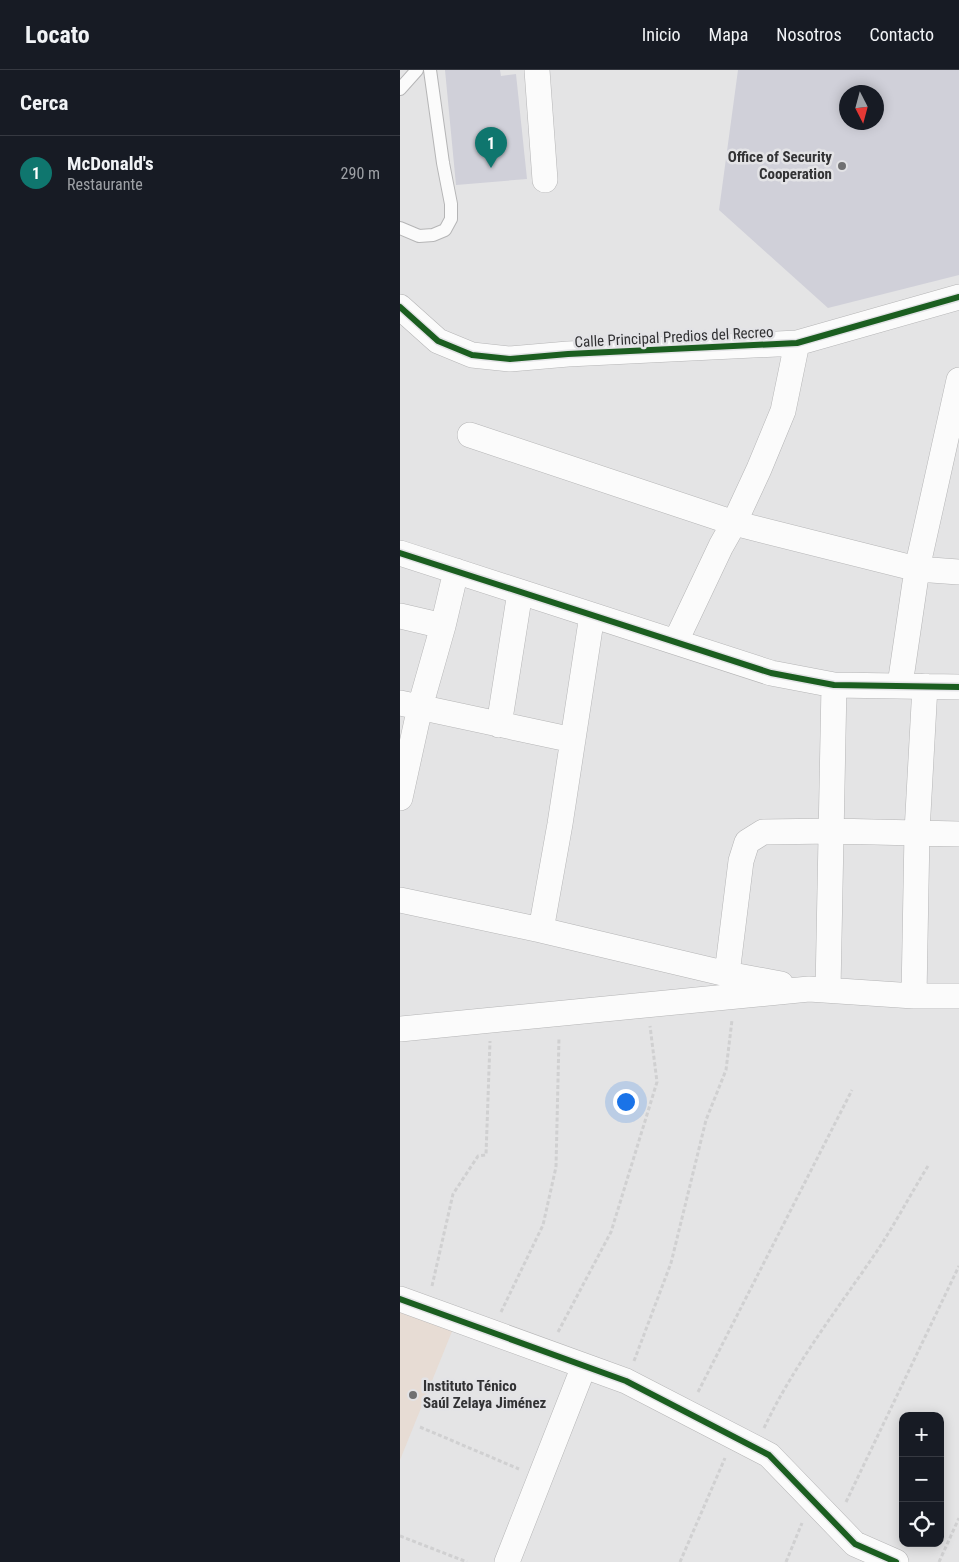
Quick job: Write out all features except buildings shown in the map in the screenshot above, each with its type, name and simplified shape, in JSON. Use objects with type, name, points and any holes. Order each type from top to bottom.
[{"type":"street","points":[[537,70],[545,180]]},
{"type":"street","name":"Calle Principal Predios del Recreo","points":[[400,307],[438,341],[472,356],[510,359],[568,354],[798,343],[959,297]]},
{"type":"street","points":[[676,641],[760,469],[783,411],[798,343]]},
{"type":"street","points":[[900,685],[917,569],[959,380]]},
{"type":"street","points":[[470,435],[734,523],[917,569],[959,572]]},
{"type":"street","points":[[400,554],[771,673],[834,685],[959,687]]},
{"type":"street","points":[[400,798],[410,705],[443,626],[456,571]]},
{"type":"street","points":[[499,725],[520,592]]},
{"type":"street","points":[[541,930],[560,824],[592,615]]},
{"type":"street","points":[[400,616],[443,626]]},
{"type":"street","points":[[818,990],[832,831],[834,685]]},
{"type":"street","points":[[914,996],[917,832],[925,686]]},
{"type":"street","points":[[410,705],[573,740]]},
{"type":"street","points":[[731,985],[741,861],[747,842],[763,832],[832,831],[959,834]]},
{"type":"street","points":[[400,900],[541,930],[731,985],[914,996],[959,996]]},
{"type":"street","points":[[400,1030],[647,1005],[731,985]]},
{"type":"street","points":[[400,1299],[626,1381],[769,1455],[855,1544],[896,1562]]},
{"type":"street","points":[[507,1562],[584,1366]]},
{"type":"lane","points":[[400,89],[417,70]]},
{"type":"lane","points":[[400,228],[419,236],[433,234],[445,230],[451,219],[451,204],[430,70]]},
{"type":"path","points":[[626,1381],[671,1263],[706,1120],[726,1070],[731,985]]},
{"type":"path","points":[[547,1352],[611,1232],[657,1082],[647,1005]]},
{"type":"path","points":[[491,1332],[543,1225],[556,1167],[560,1014]]},
{"type":"path","points":[[427,1309],[452,1194],[478,1156],[486,1155],[491,1020]]},
{"type":"path","points":[[688,1413],[852,1090]]},
{"type":"path","points":[[680,1562],[744,1442],[779,1396],[820,1332],[876,1252],[928,1166]]},
{"type":"path","points":[[836,1523],[959,1266]]},
{"type":"path","points":[[420,1427],[540,1478]]},
{"type":"path","points":[[786,1562],[812,1499]]},
{"type":"path","points":[[939,1562],[959,1518]]},
{"type":"path","points":[[400,1536],[467,1562]]},
{"type":"shaded area","name":"Instituto Ténico Saúl Zelaya Jiménez","points":[[400,1309],[453,1329],[400,1460]]},
{"type":"cycle path","points":[[400,307],[438,341],[472,355],[510,359],[568,354],[797,343],[959,297]]},
{"type":"cycle path","points":[[400,553],[771,673],[834,685],[959,687]]},
{"type":"cycle path","points":[[400,1299],[626,1381],[769,1455],[855,1544],[896,1562]]},
{"type":"place","name":"Office of Security Cooperation","points":[[842,166]]},
{"type":"place","name":"McDonald's","points":[[491,168]]},
{"type":"place","name":"Instituto Ténico Saúl Zelaya Jiménez","points":[[413,1395]]}]
